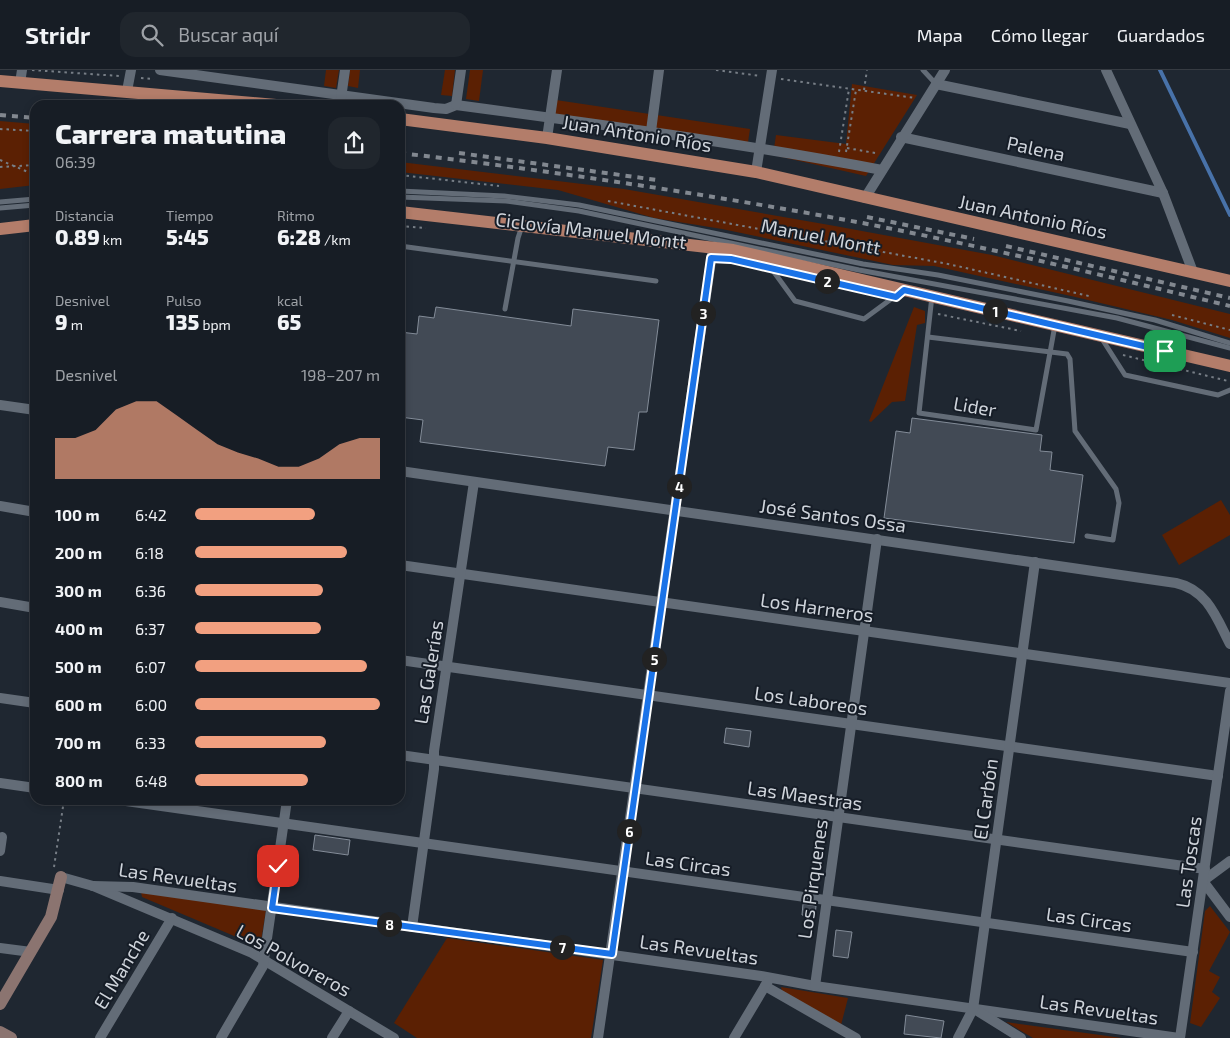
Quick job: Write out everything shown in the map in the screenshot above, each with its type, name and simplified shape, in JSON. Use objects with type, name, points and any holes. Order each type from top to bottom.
[{"type":"main road","points":[[0,81],[21,76],[127,91],[223,100]]},
{"type":"main road","name":"Juan Antonio Ríos","points":[[405,120],[547,138],[756,172],[1230,281]]},
{"type":"main road","name":"Manuel Montt","points":[[405,213],[713,247],[1230,366]]},
{"type":"main road","points":[[0,229],[30,226]]},
{"type":"street","points":[[127,91],[130,70]]},
{"type":"street","points":[[160,70],[227,74],[341,100],[345,70]]},
{"type":"street","points":[[456,105],[461,70]]},
{"type":"street","points":[[547,138],[557,70]]},
{"type":"street","points":[[651,131],[659,70]]},
{"type":"street","points":[[865,198],[901,137],[945,70]]},
{"type":"street","points":[[1106,70],[1163,192],[1193,272]]},
{"type":"street","points":[[756,172],[771,74]]},
{"type":"street","points":[[936,84],[1130,124]]},
{"type":"street","points":[[405,106],[446,109],[456,105],[651,131],[761,148],[882,170]]},
{"type":"street","name":"Palena","points":[[901,137],[1163,192]]},
{"type":"street","points":[[598,1038],[612,954],[713,247]]},
{"type":"street","points":[[0,405],[30,409]]},
{"type":"street","name":"José Santos Ossa","points":[[405,472],[1035,562],[1189,587],[1201,594],[1210,605],[1230,644]]},
{"type":"street","name":"Las Galerías","points":[[412,927],[446,666],[474,482]]},
{"type":"street","points":[[0,506],[30,511]]},
{"type":"street","name":"Los Pirquenes","points":[[815,986],[877,539]]},
{"type":"street","name":"El Carbón","points":[[958,1038],[973,1008],[1035,562]]},
{"type":"street","name":"Los Harneros","points":[[405,566],[1230,683]]},
{"type":"street","points":[[0,602],[30,607]]},
{"type":"street","name":"Los Laboreos","points":[[405,661],[1218,776]]},
{"type":"street","name":"Las Toscas","points":[[1180,1038],[1218,776],[1228,722],[1230,691]]},
{"type":"street","points":[[0,698],[30,702]]},
{"type":"street","name":"Las Maestras","points":[[405,756],[1205,869]]},
{"type":"street","points":[[0,783],[30,787]]},
{"type":"street","name":"Las Circas","points":[[155,805],[1193,952]]},
{"type":"street","points":[[220,1038],[260,972],[265,960],[285,805]]},
{"type":"street","points":[[0,851],[2,837]]},
{"type":"street","points":[[1230,861],[1203,881],[1230,917]]},
{"type":"street","points":[[0,1004],[51,916],[61,877]]},
{"type":"street","name":"Los Polvoreros","points":[[61,877],[93,886],[172,918],[265,960],[394,1038]]},
{"type":"street","points":[[0,881],[59,890]]},
{"type":"street","name":"Las Revueltas","points":[[93,886],[133,887],[761,976],[767,982],[815,986],[1180,1038]]},
{"type":"street","name":"El Manche","points":[[100,1038],[172,918]]},
{"type":"street","points":[[0,948],[31,952]]},
{"type":"street","points":[[734,1038],[767,982],[856,1038]]},
{"type":"street","points":[[973,1008],[1021,1038]]},
{"type":"street","points":[[332,1038],[349,1010]]},
{"type":"street","points":[[0,1032],[10,1038]]},
{"type":"lane","points":[[923,70],[936,84]]},
{"type":"lane","name":"Manuel Montt","points":[[405,191],[498,195],[579,205],[863,264],[938,275],[1068,301],[1155,320],[1230,343]]},
{"type":"lane","name":"Manuel Montt","points":[[405,197],[506,201],[579,211],[859,270],[1071,308],[1159,328],[1230,348]]},
{"type":"lane","points":[[0,202],[30,199]]},
{"type":"lane","points":[[0,208],[30,205]]},
{"type":"lane","points":[[505,309],[513,263],[523,225]]},
{"type":"lane","points":[[405,247],[656,281]]},
{"type":"lane","points":[[771,260],[771,268],[795,301],[864,319],[904,290]]},
{"type":"lane","name":"Lider","points":[[932,296],[919,413],[1036,430],[1055,325]]},
{"type":"lane","points":[[1100,336],[1125,375],[1218,396],[1230,390]]},
{"type":"lane","points":[[928,337],[1067,354],[1070,359],[1075,430],[1116,489],[1119,503],[1113,540],[1087,536]]},
{"type":"path","points":[[716,70],[771,74],[849,89],[926,100]]},
{"type":"path","points":[[864,91],[867,70]]},
{"type":"path","points":[[841,162],[849,89]]},
{"type":"path","points":[[841,162],[847,148],[856,90]]},
{"type":"path","points":[[0,129],[30,132]]},
{"type":"path","points":[[847,148],[875,153]]},
{"type":"path","points":[[0,160],[30,173]]},
{"type":"path","points":[[1,167],[30,165]]},
{"type":"path","points":[[733,224],[948,264],[1095,297]]},
{"type":"path","points":[[405,226],[430,227]]},
{"type":"path","points":[[931,313],[1026,332]]},
{"type":"path","points":[[1170,315],[1230,330]]},
{"type":"path","points":[[1108,351],[1230,382]]},
{"type":"shaded area","points":[[326,70],[339,70],[336,88],[324,86]]},
{"type":"shaded area","points":[[350,70],[360,70],[358,88],[348,86]]},
{"type":"shaded area","points":[[445,70],[455,70],[452,96],[441,95]]},
{"type":"shaded area","points":[[470,70],[483,70],[479,101],[466,99]]},
{"type":"shaded area","points":[[852,84],[917,95],[866,176],[773,155],[776,135],[846,144]]},
{"type":"shaded area","points":[[556,100],[750,129],[747,149],[553,119]]},
{"type":"shaded area","points":[[0,121],[30,124],[30,186],[0,189]]},
{"type":"shaded area","points":[[405,163],[624,189],[992,255],[1230,314],[1230,338],[1172,320],[1071,296],[934,266],[893,265],[722,229],[654,218],[558,190],[405,173]]},
{"type":"shaded area","points":[[914,307],[925,311],[925,323],[917,325],[905,401],[892,402],[871,422],[869,421]]},
{"type":"shaded area","points":[[1221,500],[1230,515],[1230,535],[1179,565],[1162,535]]},
{"type":"shaded area","points":[[141,892],[266,910],[260,947],[142,897]]},
{"type":"shaded area","points":[[1210,906],[1230,932],[1209,971],[1220,977],[1212,992],[1220,998],[1201,1027],[1190,1023],[1205,911]]},
{"type":"shaded area","points":[[447,938],[603,960],[591,1038],[417,1038],[394,1023]]},
{"type":"shaded area","points":[[781,987],[848,998],[841,1025],[783,993]]},
{"type":"shaded area","points":[[1006,1022],[1122,1038],[1033,1038]]},
{"type":"building","points":[[436,307],[571,326],[573,309],[659,320],[647,412],[639,412],[634,450],[608,447],[605,466],[420,442],[423,420],[405,418],[405,333],[417,334],[419,316],[434,318]]},
{"type":"building","points":[[912,418],[1042,435],[1040,451],[1052,452],[1050,470],[1083,475],[1074,543],[884,518],[896,431],[910,433]]},
{"type":"building","points":[[726,728],[751,731],[749,747],[724,743]]},
{"type":"building","points":[[315,835],[350,840],[348,855],[313,850]]},
{"type":"building","points":[[803,904],[816,906],[815,916],[802,915]]},
{"type":"building","points":[[836,930],[852,932],[848,958],[833,956]]},
{"type":"building","points":[[906,1015],[944,1021],[941,1038],[904,1034]]},
{"type":"waterway","points":[[1160,70],[1230,215]]},
{"type":"railway","points":[[0,115],[30,118]]},
{"type":"railway","points":[[459,153],[657,180]]},
{"type":"railway","points":[[405,154],[515,167],[629,184],[857,222],[997,251],[1230,306]]},
{"type":"railway","points":[[867,217],[974,239]]},
{"type":"railway","points":[[1006,246],[1230,298]]},
{"type":"route","points":[[278,866],[272,908],[612,954],[711,258],[731,259],[896,297],[904,290],[1165,351]]}]
